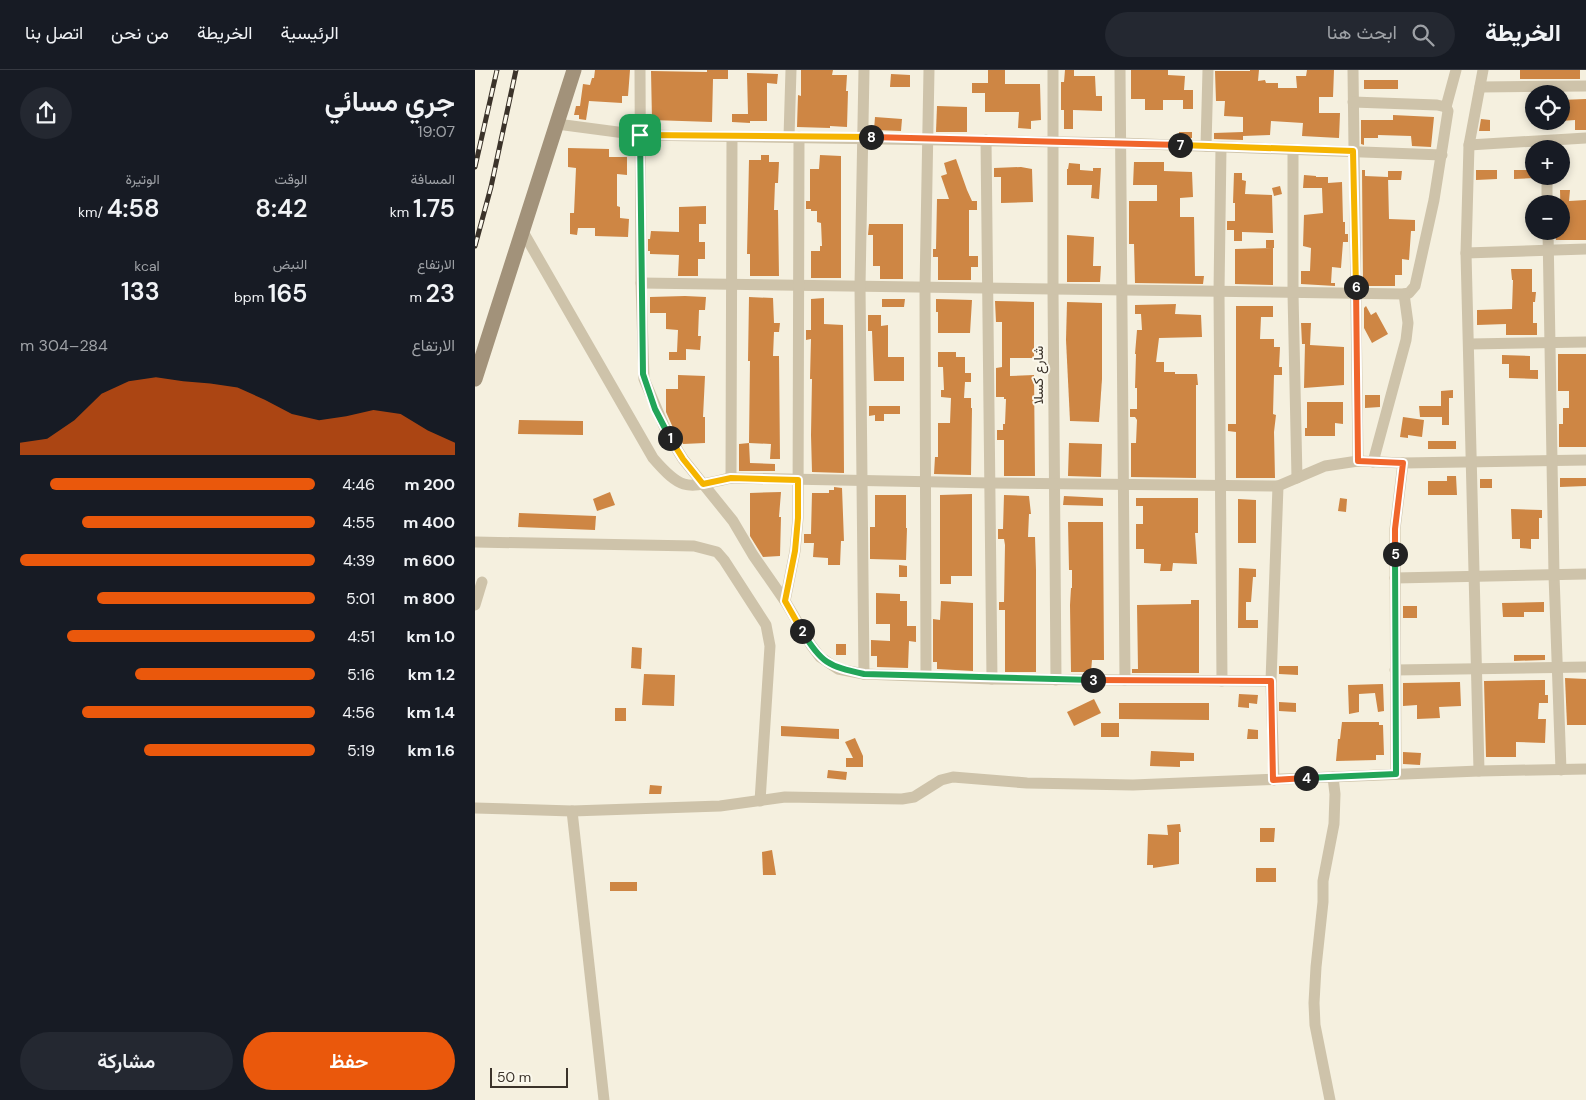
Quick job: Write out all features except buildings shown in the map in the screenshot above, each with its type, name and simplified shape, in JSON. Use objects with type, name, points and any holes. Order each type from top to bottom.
[{"type":"main road","points":[[475,379],[574,70]]},
{"type":"street","points":[[640,70],[641,284],[644,380],[667,433],[683,459],[733,521],[820,657],[837,669],[864,674],[992,679],[1271,681]]},
{"type":"street","points":[[785,601],[795,551],[798,518],[799,285],[791,70]]},
{"type":"street","points":[[864,70],[860,286],[864,674]]},
{"type":"street","points":[[926,676],[925,288],[929,70]]},
{"type":"street","name":"شارع كسلا","points":[[1053,70],[1055,680]]},
{"type":"street","points":[[1120,70],[1125,680]]},
{"type":"street","points":[[1206,146],[1208,70]]},
{"type":"street","points":[[1353,70],[1358,461]]},
{"type":"street","points":[[641,284],[1293,294],[1409,293],[1415,286],[1442,155],[1448,111],[1446,107],[1456,70]]},
{"type":"street","points":[[1479,771],[1470,344],[1466,253],[1469,145],[1483,70]]},
{"type":"street","points":[[1480,87],[1586,86]]},
{"type":"street","points":[[1353,102],[1437,105],[1446,107]]},
{"type":"street","points":[[557,124],[640,135],[863,137],[1120,143],[1442,155]]},
{"type":"street","points":[[731,478],[732,136]]},
{"type":"street","points":[[1570,140],[1586,138]]},
{"type":"street","points":[[986,140],[992,679]]},
{"type":"street","points":[[1469,145],[1525,144]]},
{"type":"street","points":[[1221,147],[1219,292],[1221,681]]},
{"type":"street","points":[[1293,150],[1293,294],[1297,478]]},
{"type":"street","points":[[522,230],[653,458],[671,478],[686,486],[731,478],[991,484],[1278,486],[1325,466],[1358,461],[1403,463],[1586,460]]},
{"type":"street","points":[[1548,240],[1554,575],[1561,770]]},
{"type":"street","points":[[1466,253],[1586,249]]},
{"type":"street","points":[[1373,462],[1406,340],[1408,323],[1404,294]]},
{"type":"street","points":[[1470,344],[1586,342]]},
{"type":"street","points":[[1396,774],[1395,529],[1403,463]]},
{"type":"street","points":[[1273,780],[1271,681],[1278,486]]},
{"type":"street","points":[[475,542],[694,546],[717,552],[725,560],[766,625],[769,636],[770,646],[759,801]]},
{"type":"street","points":[[1395,578],[1586,574]]},
{"type":"street","points":[[475,605],[482,582]]},
{"type":"street","points":[[1395,670],[1586,668]]},
{"type":"street","points":[[475,808],[572,811],[720,806],[812,797],[902,799],[914,797],[941,780],[953,778],[1027,783],[1133,785],[1479,771],[1586,769]]},
{"type":"street","points":[[1330,1100],[1315,1025],[1314,1002],[1323,902],[1323,881],[1334,824],[1335,794],[1333,777]]},
{"type":"street","points":[[572,811],[604,1100]]},
{"type":"railway","points":[[475,167],[497,70]]},
{"type":"railway","points":[[475,246],[491,187],[516,70]]},
{"type":"route","points":[[640,135],[863,137],[1353,151],[1357,293],[1358,461],[1403,463],[1395,529],[1396,774],[1273,780],[1271,681],[992,679],[864,674],[837,669],[820,657],[785,601],[795,551],[798,518],[798,480],[731,478],[703,484],[683,459],[667,433],[644,380],[640,135]]}]
